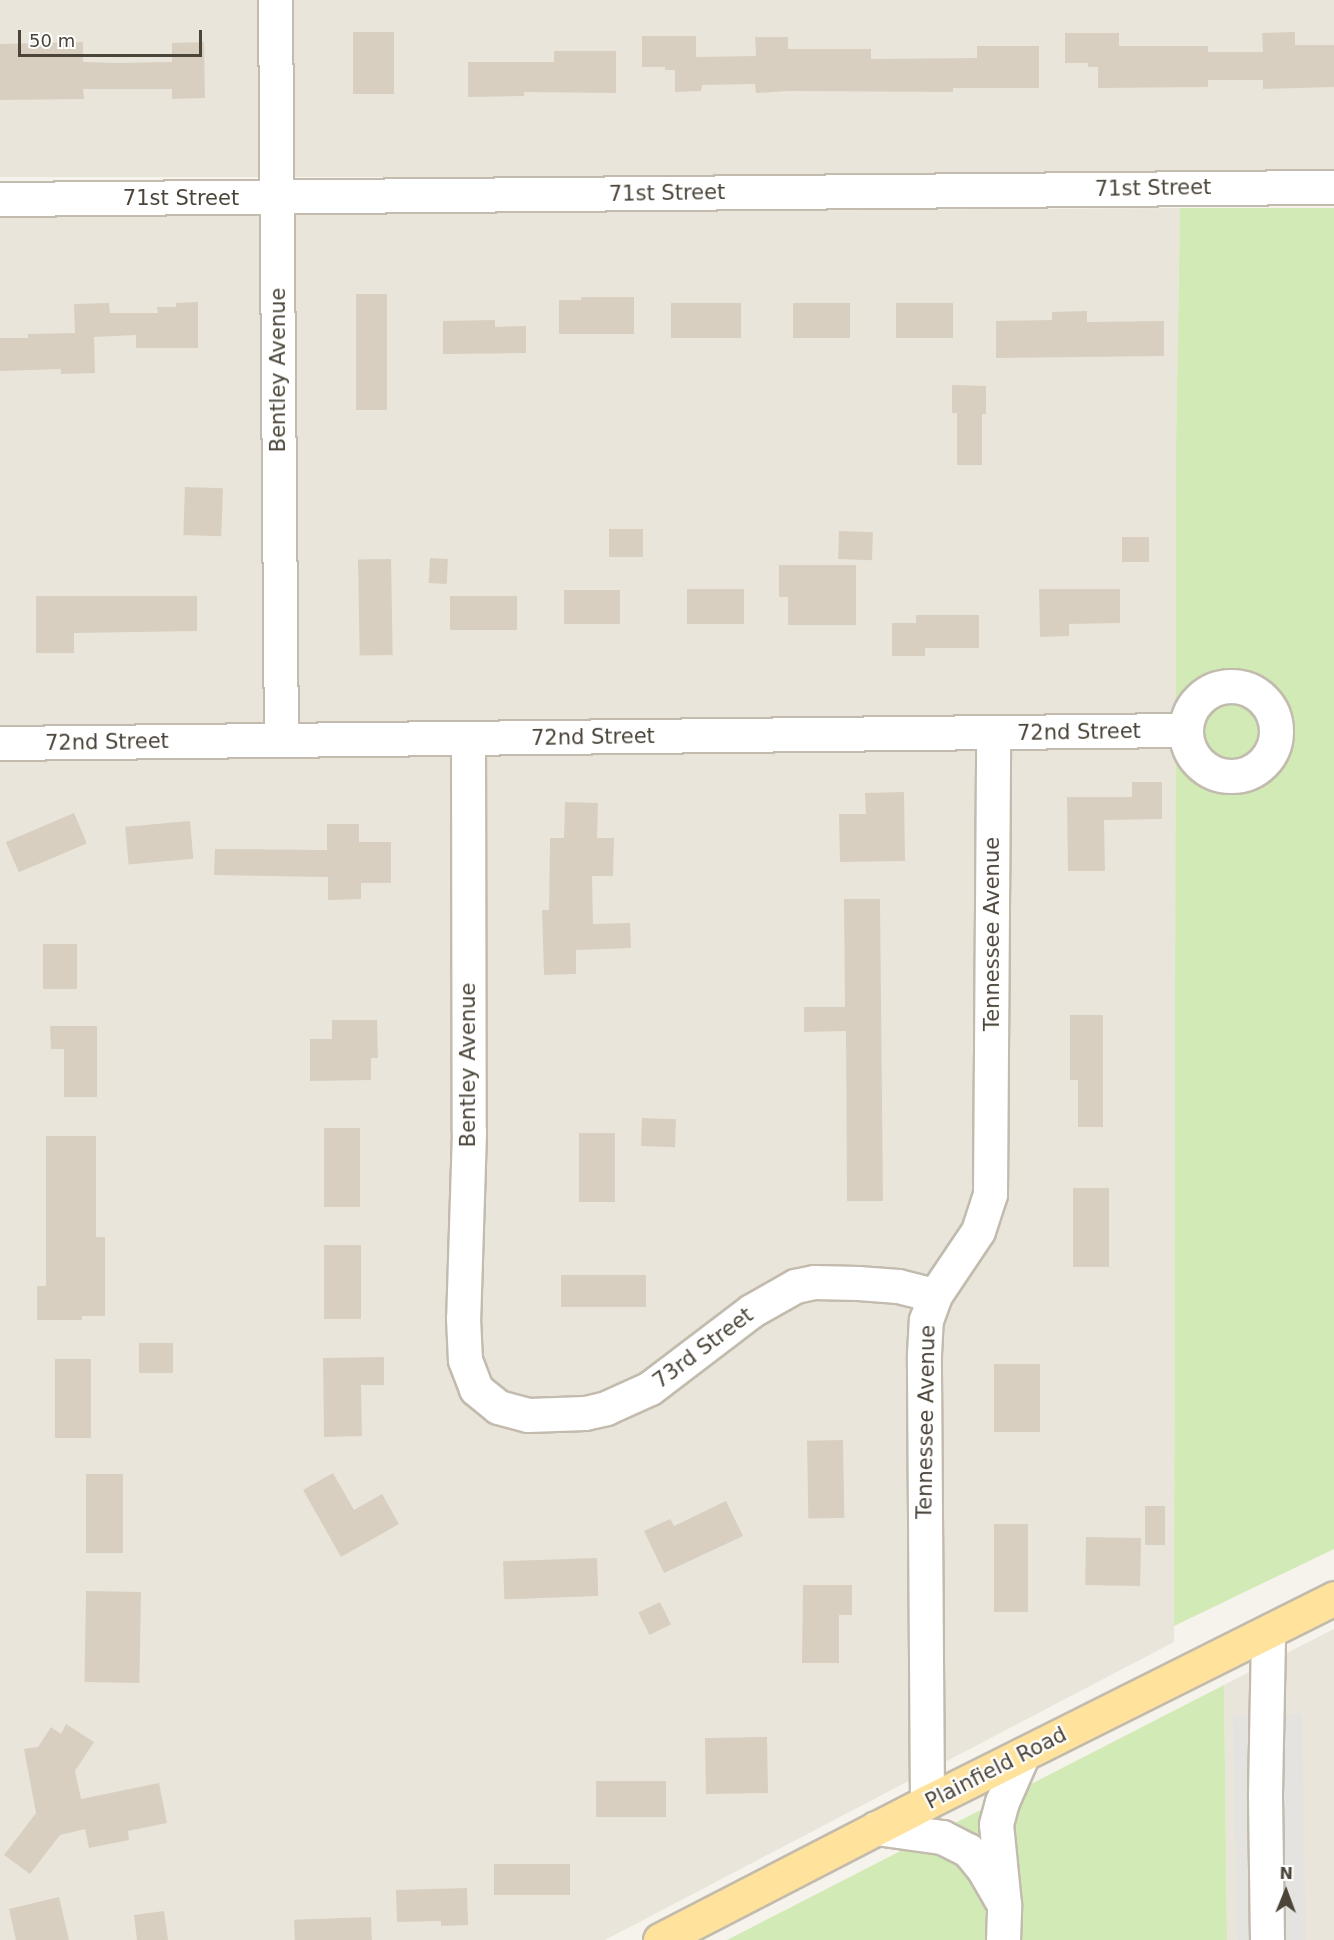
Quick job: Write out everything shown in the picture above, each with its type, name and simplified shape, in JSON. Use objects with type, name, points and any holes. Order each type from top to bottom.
[{"type":"main road","name":"Plainfield Road","points":[[660,1940],[927,1802],[1334,1598]]},
{"type":"street","name":"Bentley Avenue","points":[[275,0],[281,740]]},
{"type":"street","name":"71st Street","points":[[0,200],[1334,187]]},
{"type":"street","name":"72nd Street","points":[[0,743],[993,734],[1185,730]]},
{"type":"street","name":"Tennessee Avenue","points":[[927,1802],[924,1354],[926,1320],[935,1295],[978,1232],[990,1194],[993,734]]},
{"type":"street","name":"Bentley Avenue","points":[[468,738],[469,1132],[463,1318],[465,1360],[476,1389]]},
{"type":"street","name":"73rd Street","points":[[476,1389],[498,1407],[528,1415],[585,1413],[606,1408],[650,1388],[751,1311],[795,1286],[814,1282],[858,1283],[898,1286],[935,1295]]},
{"type":"street","points":[[1267,1940],[1265,1793],[1268,1632]]},
{"type":"street","points":[[1003,1940],[1004,1904],[996,1824],[1002,1802],[1023,1754]]},
{"type":"street","points":[[876,1828],[942,1837],[968,1850],[984,1870],[1004,1904]]},
{"type":"shaded area","points":[[0,0],[1334,0],[1334,177],[0,177]]},
{"type":"shaded area","points":[[1180,208],[1176,446],[1174,1642],[605,1940],[0,1940],[0,216]]},
{"type":"shaded area","points":[[1334,1629],[1334,1940],[1227,1940],[1224,1685]]},
{"type":"shaded area","points":[[1302,1714],[1306,1940],[1237,1940],[1233,1715]]},
{"type":"green space","points":[[1180,208],[1334,208],[1334,1549],[1174,1626],[1176,446]]},
{"type":"green space","points":[[1224,1685],[1227,1940],[727,1940]]},
{"type":"building","points":[[353,32],[394,32],[394,94],[353,94]]},
{"type":"building","points":[[1295,32],[1295,45],[1334,45],[1334,87],[1263,89],[1263,80],[1208,80],[1208,87],[1098,88],[1098,67],[1088,67],[1088,63],[1065,63],[1065,33],[1119,33],[1119,46],[1208,46],[1208,52],[1263,52],[1262,33]]},
{"type":"building","points":[[642,36],[696,36],[696,57],[756,56],[755,37],[788,37],[788,49],[871,49],[871,59],[977,58],[977,46],[1039,46],[1039,88],[953,88],[953,92],[789,91],[756,93],[755,84],[702,85],[701,91],[675,92],[675,70],[665,70],[665,67],[642,67]]},
{"type":"building","points":[[83,42],[83,62],[115,63],[172,62],[172,43],[204,42],[205,98],[172,99],[172,89],[83,89],[84,99],[0,100],[0,44]]},
{"type":"building","points":[[554,51],[616,51],[616,93],[524,92],[524,96],[468,97],[468,62],[554,62]]},
{"type":"building","points":[[356,294],[387,294],[387,410],[356,410]]},
{"type":"building","points":[[581,297],[634,297],[634,334],[559,334],[559,300],[581,300]]},
{"type":"building","points":[[198,302],[198,348],[136,348],[136,335],[94,337],[95,373],[61,374],[61,369],[0,371],[0,338],[28,338],[28,334],[75,333],[74,304],[109,303],[110,313],[158,313],[157,307],[176,307],[176,303]]},
{"type":"building","points":[[671,303],[741,303],[741,338],[671,338]]},
{"type":"building","points":[[793,303],[850,303],[850,338],[793,338]]},
{"type":"building","points":[[896,303],[953,303],[953,338],[896,338]]},
{"type":"building","points":[[1087,311],[1087,322],[1164,321],[1164,356],[996,358],[996,321],[1052,320],[1052,312]]},
{"type":"building","points":[[495,320],[495,327],[526,326],[526,353],[443,354],[443,321]]},
{"type":"building","points":[[952,385],[986,386],[986,414],[982,414],[982,465],[957,465],[957,413],[952,413]]},
{"type":"building","points":[[185,487],[223,488],[221,536],[183,535]]},
{"type":"building","points":[[609,529],[643,529],[643,557],[609,557]]},
{"type":"building","points":[[839,531],[873,532],[872,560],[838,559]]},
{"type":"building","points":[[1122,537],[1149,537],[1149,562],[1122,562]]},
{"type":"building","points":[[430,558],[448,559],[447,584],[429,583]]},
{"type":"building","points":[[391,559],[393,655],[360,656],[358,560]]},
{"type":"building","points":[[779,565],[856,565],[856,625],[788,625],[788,597],[779,597]]},
{"type":"building","points":[[687,589],[744,589],[744,624],[687,624]]},
{"type":"building","points":[[1039,589],[1120,589],[1120,623],[1069,624],[1069,636],[1040,637]]},
{"type":"building","points":[[564,590],[620,590],[620,624],[564,624]]},
{"type":"building","points":[[36,596],[197,596],[197,631],[74,633],[74,653],[36,653]]},
{"type":"building","points":[[450,596],[517,596],[517,630],[450,630]]},
{"type":"building","points":[[916,615],[979,615],[979,648],[925,648],[925,656],[892,656],[892,623],[916,623]]},
{"type":"building","points":[[1132,782],[1162,782],[1162,819],[1104,820],[1105,871],[1068,871],[1067,797],[1132,797]]},
{"type":"building","points":[[904,792],[905,861],[840,862],[839,814],[866,814],[865,793]]},
{"type":"building","points":[[565,802],[598,803],[597,838],[614,838],[613,876],[592,876],[593,924],[630,923],[631,948],[576,950],[576,974],[544,975],[542,910],[549,910],[550,838],[564,838]]},
{"type":"building","points":[[74,813],[87,843],[19,872],[6,842]]},
{"type":"building","points":[[190,821],[193,859],[129,865],[125,827]]},
{"type":"building","points":[[327,824],[359,824],[359,842],[391,842],[391,883],[361,883],[361,899],[328,900],[328,877],[214,875],[215,849],[327,850]]},
{"type":"building","points":[[844,899],[880,899],[883,1201],[847,1201],[846,1031],[804,1032],[804,1007],[845,1007]]},
{"type":"building","points":[[43,944],[77,944],[77,989],[43,989]]},
{"type":"building","points":[[1070,1015],[1103,1015],[1103,1127],[1078,1127],[1078,1080],[1070,1080]]},
{"type":"building","points":[[332,1020],[377,1020],[378,1058],[371,1058],[371,1080],[310,1081],[310,1039],[332,1039]]},
{"type":"building","points":[[50,1026],[97,1026],[97,1097],[64,1097],[64,1049],[51,1049]]},
{"type":"building","points":[[642,1118],[676,1119],[675,1147],[641,1146]]},
{"type":"building","points":[[324,1128],[360,1128],[360,1207],[324,1207]]},
{"type":"building","points":[[579,1133],[615,1133],[615,1202],[579,1202]]},
{"type":"building","points":[[46,1136],[96,1136],[96,1237],[105,1237],[105,1316],[82,1316],[82,1320],[37,1320],[37,1286],[46,1286]]},
{"type":"building","points":[[1073,1188],[1109,1188],[1109,1267],[1073,1267]]},
{"type":"building","points":[[324,1245],[361,1245],[361,1319],[324,1319]]},
{"type":"building","points":[[561,1275],[646,1275],[646,1307],[561,1307]]},
{"type":"building","points":[[139,1343],[173,1343],[173,1373],[139,1373]]},
{"type":"building","points":[[384,1357],[384,1385],[361,1385],[362,1436],[324,1437],[323,1358]]},
{"type":"building","points":[[55,1359],[91,1359],[91,1438],[55,1438]]},
{"type":"building","points":[[994,1364],[1040,1364],[1040,1432],[994,1432]]},
{"type":"building","points":[[843,1440],[844,1518],[808,1519],[807,1441]]},
{"type":"building","points":[[333,1473],[354,1510],[382,1494],[399,1524],[341,1557],[303,1490]]},
{"type":"building","points":[[86,1474],[123,1474],[123,1553],[86,1553]]},
{"type":"building","points":[[726,1501],[743,1536],[664,1573],[644,1531],[670,1519],[674,1526]]},
{"type":"building","points":[[1145,1506],[1165,1506],[1165,1545],[1145,1545]]},
{"type":"building","points":[[994,1524],[1028,1524],[1028,1612],[994,1612]]},
{"type":"building","points":[[1086,1537],[1141,1538],[1140,1586],[1085,1585]]},
{"type":"building","points":[[597,1558],[598,1596],[504,1599],[503,1561]]},
{"type":"building","points":[[803,1585],[852,1585],[852,1615],[839,1615],[839,1663],[802,1663]]},
{"type":"building","points":[[86,1591],[141,1592],[139,1683],[84,1682]]},
{"type":"building","points":[[660,1602],[671,1624],[649,1635],[638,1613]]},
{"type":"building","points":[[66,1724],[94,1742],[75,1771],[81,1799],[159,1783],[167,1823],[128,1831],[129,1840],[89,1848],[85,1829],[60,1835],[30,1874],[4,1855],[36,1813],[24,1749],[38,1747],[51,1727],[61,1734]]},
{"type":"building","points":[[767,1737],[768,1793],[706,1794],[705,1738]]},
{"type":"building","points":[[596,1781],[666,1781],[666,1817],[596,1817]]},
{"type":"building","points":[[494,1864],[570,1864],[570,1895],[494,1895]]},
{"type":"building","points":[[467,1888],[468,1925],[441,1926],[441,1921],[397,1922],[396,1890]]},
{"type":"building","points":[[59,1897],[69,1940],[16,1940],[9,1909]]},
{"type":"building","points":[[164,1911],[168,1940],[137,1940],[134,1915]]},
{"type":"building","points":[[371,1917],[372,1940],[295,1940],[294,1920]]}]
